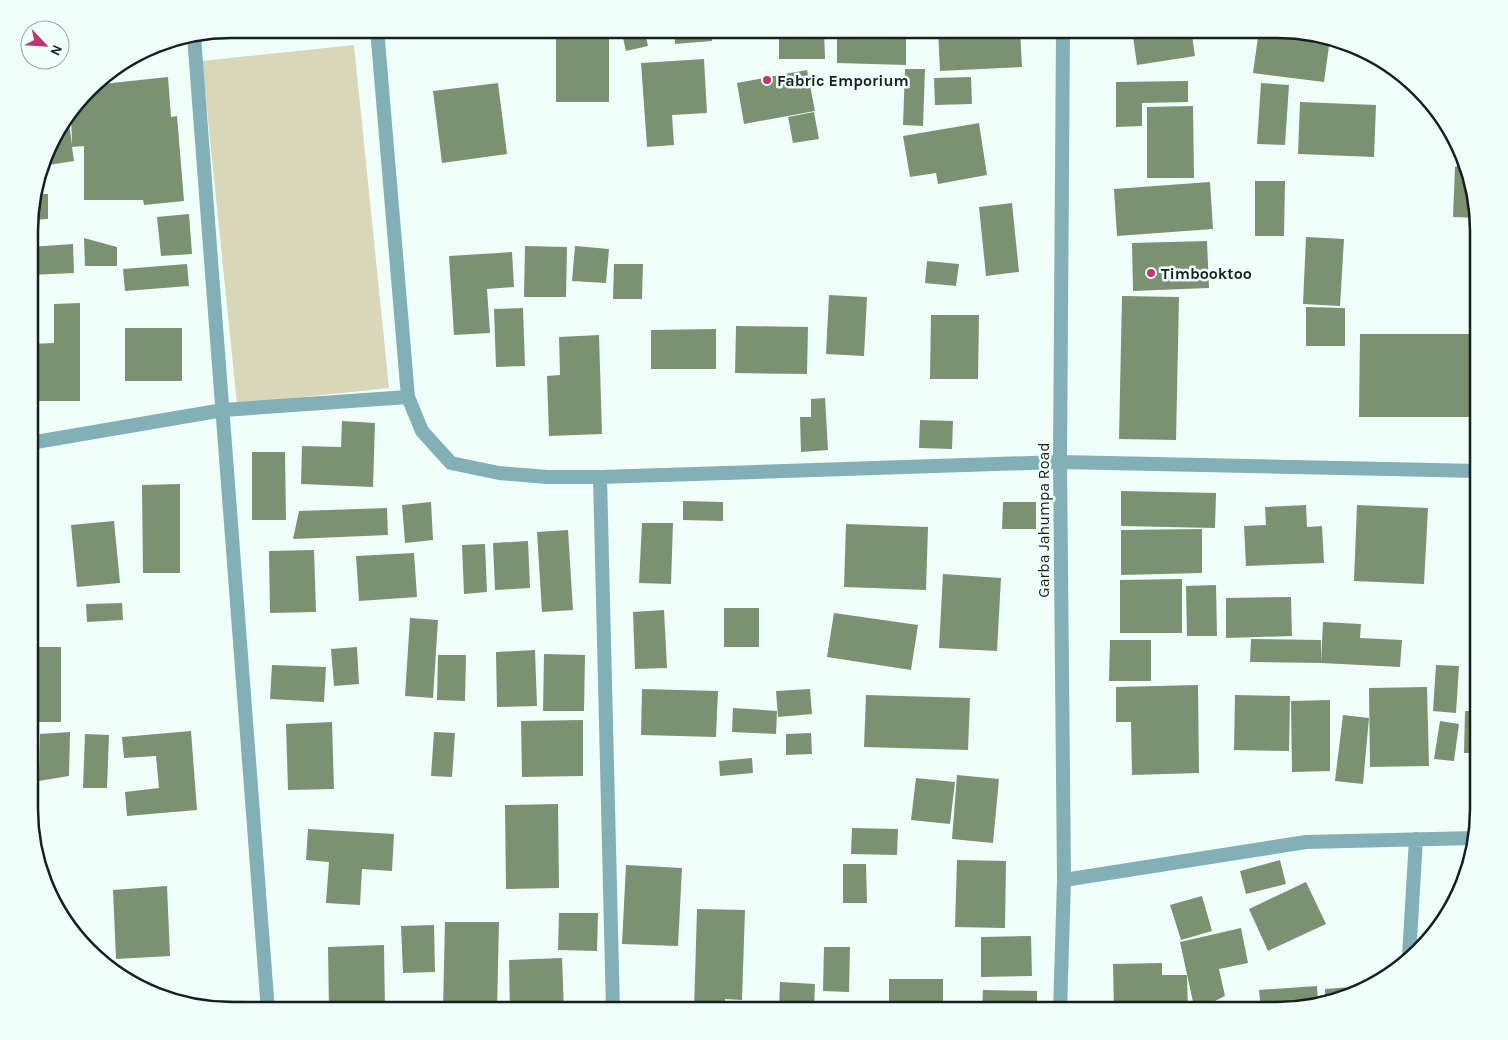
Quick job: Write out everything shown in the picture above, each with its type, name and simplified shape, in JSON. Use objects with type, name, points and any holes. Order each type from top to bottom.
[{"type":"street","points":[[378,38],[408,397],[422,432],[451,463],[499,473],[547,477],[600,477],[1060,462],[1470,471]]},
{"type":"street","name":"Garba Jahumpa Road","points":[[1060,1002],[1064,880],[1060,462],[1063,38]]},
{"type":"street","points":[[194,41],[267,1002]]},
{"type":"street","points":[[37,443],[223,410],[408,397]]},
{"type":"street","points":[[600,477],[613,1002]]},
{"type":"street","points":[[1064,880],[1306,842],[1468,838]]},
{"type":"street","points":[[1409,951],[1416,839]]},
{"type":"shaded area","points":[[354,45],[389,388],[237,404],[202,61]]},
{"type":"building","points":[[556,38],[609,38],[609,102],[556,102]]},
{"type":"building","points":[[623,38],[646,38],[648,46],[626,51]]},
{"type":"building","points":[[675,38],[712,38],[712,41],[675,44]]},
{"type":"building","points":[[779,38],[824,38],[825,59],[779,59]]},
{"type":"building","points":[[837,38],[906,38],[906,65],[837,63]]},
{"type":"building","points":[[938,38],[1020,38],[1022,67],[940,71]]},
{"type":"building","points":[[1133,38],[1192,38],[1195,56],[1137,65]]},
{"type":"building","points":[[1258,38],[1303,39],[1329,45],[1324,82],[1253,73]]},
{"type":"building","points":[[704,59],[707,113],[672,115],[674,145],[647,147],[641,63]]},
{"type":"building","points":[[905,69],[925,69],[923,126],[903,125]]},
{"type":"building","points":[[807,70],[815,111],[744,124],[737,83]]},
{"type":"building","points":[[168,77],[171,117],[177,116],[184,201],[144,205],[143,200],[84,200],[84,146],[72,147],[74,161],[49,165],[57,145],[69,124],[72,145],[71,121],[85,103],[105,84]]},
{"type":"building","points":[[971,77],[972,104],[935,105],[934,78]]},
{"type":"building","points":[[1188,81],[1188,102],[1142,103],[1142,126],[1116,127],[1116,82]]},
{"type":"building","points":[[498,83],[507,154],[442,163],[433,91]]},
{"type":"building","points":[[1261,83],[1289,85],[1285,145],[1257,144]]},
{"type":"building","points":[[1300,102],[1376,105],[1374,157],[1298,154]]},
{"type":"building","points":[[1193,106],[1194,178],[1147,178],[1147,107]]},
{"type":"building","points":[[814,112],[819,139],[793,143],[788,117]]},
{"type":"building","points":[[979,123],[987,175],[938,184],[936,173],[910,177],[903,136]]},
{"type":"building","points":[[1459,165],[1464,181],[1470,218],[1453,217],[1455,167]]},
{"type":"building","points":[[1255,181],[1285,181],[1284,236],[1255,236]]},
{"type":"building","points":[[1210,182],[1213,229],[1117,236],[1114,189]]},
{"type":"building","points":[[41,194],[48,194],[48,219],[38,220]]},
{"type":"building","points":[[1012,203],[1019,272],[986,276],[979,207]]},
{"type":"building","points":[[189,214],[192,254],[161,256],[157,217]]},
{"type":"building","points":[[1306,237],[1344,239],[1340,306],[1303,304]]},
{"type":"building","points":[[84,238],[117,247],[117,266],[85,266]]},
{"type":"building","points":[[1207,241],[1209,288],[1133,291],[1132,243]]},
{"type":"building","points":[[73,244],[74,273],[37,275],[37,247]]},
{"type":"building","points":[[525,246],[567,247],[566,297],[524,297]]},
{"type":"building","points":[[575,246],[609,249],[606,283],[572,281]]},
{"type":"building","points":[[512,252],[514,287],[487,289],[490,333],[454,335],[449,256]]},
{"type":"building","points":[[927,261],[959,264],[956,286],[925,283]]},
{"type":"building","points":[[187,264],[189,286],[125,291],[123,269]]},
{"type":"building","points":[[614,264],[643,264],[642,299],[613,299]]},
{"type":"building","points":[[829,295],[867,297],[864,356],[826,354]]},
{"type":"building","points":[[1122,296],[1179,297],[1176,440],[1119,439]]},
{"type":"building","points":[[80,303],[80,401],[37,401],[37,344],[54,343],[54,304]]},
{"type":"building","points":[[1306,307],[1345,308],[1345,346],[1306,346]]},
{"type":"building","points":[[523,308],[525,366],[496,367],[494,309]]},
{"type":"building","points":[[931,315],[979,315],[978,379],[930,379]]},
{"type":"building","points":[[736,326],[808,327],[807,374],[735,373]]},
{"type":"building","points":[[125,328],[182,328],[182,381],[125,381]]},
{"type":"building","points":[[716,329],[716,369],[651,369],[651,330]]},
{"type":"building","points":[[1360,334],[1470,334],[1470,417],[1359,417]]},
{"type":"building","points":[[599,335],[602,434],[549,436],[547,376],[560,375],[559,337]]},
{"type":"building","points":[[825,398],[828,450],[801,452],[800,417],[811,417],[811,399]]},
{"type":"building","points":[[920,420],[953,421],[952,449],[919,448]]},
{"type":"building","points":[[342,421],[375,423],[373,487],[301,484],[302,446],[341,447]]},
{"type":"building","points":[[252,452],[285,452],[286,520],[252,520]]},
{"type":"building","points":[[180,484],[180,573],[143,573],[142,485]]},
{"type":"building","points":[[1121,491],[1216,493],[1215,528],[1121,526]]},
{"type":"building","points":[[683,501],[723,502],[723,521],[683,520]]},
{"type":"building","points":[[431,502],[433,540],[405,543],[402,505]]},
{"type":"building","points":[[1003,502],[1036,502],[1036,529],[1002,529]]},
{"type":"building","points":[[1306,505],[1307,527],[1322,526],[1324,563],[1246,566],[1244,526],[1266,525],[1265,507]]},
{"type":"building","points":[[1357,505],[1428,508],[1424,584],[1354,581]]},
{"type":"building","points":[[387,508],[388,535],[293,539],[299,511]]},
{"type":"building","points":[[114,521],[120,583],[77,587],[71,525]]},
{"type":"building","points":[[642,523],[673,523],[671,584],[639,583]]},
{"type":"building","points":[[846,524],[928,527],[926,590],[844,587]]},
{"type":"building","points":[[1202,529],[1202,573],[1121,575],[1121,530]]},
{"type":"building","points":[[568,530],[573,610],[542,612],[537,532]]},
{"type":"building","points":[[528,541],[530,588],[495,590],[493,543]]},
{"type":"building","points":[[485,544],[487,592],[464,594],[462,545]]},
{"type":"building","points":[[314,550],[316,612],[270,613],[269,551]]},
{"type":"building","points":[[414,553],[417,597],[359,601],[356,556]]},
{"type":"building","points":[[943,574],[1001,578],[997,651],[939,648]]},
{"type":"building","points":[[1182,579],[1182,633],[1120,633],[1120,580]]},
{"type":"building","points":[[1216,585],[1217,636],[1187,636],[1186,586]]},
{"type":"building","points":[[1291,597],[1292,636],[1226,638],[1226,598]]},
{"type":"building","points":[[122,603],[123,620],[87,622],[86,604]]},
{"type":"building","points":[[724,608],[759,608],[759,647],[724,647]]},
{"type":"building","points":[[664,610],[667,668],[635,669],[633,612]]},
{"type":"building","points":[[834,613],[918,625],[911,670],[827,657]]},
{"type":"building","points":[[410,618],[438,620],[433,698],[405,696]]},
{"type":"building","points":[[1323,622],[1361,624],[1360,638],[1402,640],[1400,667],[1321,663]]},
{"type":"building","points":[[1251,639],[1321,640],[1321,663],[1250,662]]},
{"type":"building","points":[[1110,640],[1151,640],[1151,681],[1109,681]]},
{"type":"building","points":[[37,647],[61,647],[61,722],[37,722]]},
{"type":"building","points":[[357,647],[359,684],[334,686],[331,649]]},
{"type":"building","points":[[535,650],[537,706],[497,707],[496,652]]},
{"type":"building","points":[[544,654],[585,655],[584,711],[543,711]]},
{"type":"building","points":[[438,655],[466,655],[465,701],[437,700]]},
{"type":"building","points":[[272,665],[326,667],[324,702],[270,699]]},
{"type":"building","points":[[1436,665],[1459,666],[1456,713],[1433,711]]},
{"type":"building","points":[[1198,685],[1199,773],[1132,775],[1131,722],[1116,722],[1116,687]]},
{"type":"building","points":[[1427,687],[1429,766],[1370,767],[1369,688]]},
{"type":"building","points":[[642,689],[718,691],[716,737],[641,735]]},
{"type":"building","points":[[810,689],[812,714],[778,717],[776,691]]},
{"type":"building","points":[[866,695],[970,698],[968,750],[864,747]]},
{"type":"building","points":[[1235,695],[1290,696],[1289,751],[1234,750]]},
{"type":"building","points":[[1330,700],[1330,771],[1292,772],[1291,701]]},
{"type":"building","points":[[733,708],[777,711],[776,734],[732,732]]},
{"type":"building","points":[[1465,711],[1470,711],[1470,753],[1464,753]]},
{"type":"building","points":[[1343,715],[1369,718],[1363,784],[1335,781]]},
{"type":"building","points":[[583,720],[583,776],[522,777],[521,721]]},
{"type":"building","points":[[1440,721],[1459,724],[1454,761],[1434,759]]},
{"type":"building","points":[[332,722],[334,789],[288,790],[286,724]]},
{"type":"building","points":[[191,731],[197,810],[127,816],[125,792],[159,788],[156,756],[124,758],[122,737]]},
{"type":"building","points":[[70,732],[69,776],[39,781],[40,734]]},
{"type":"building","points":[[434,732],[455,733],[452,777],[431,776]]},
{"type":"building","points":[[811,733],[812,754],[786,755],[786,734]]},
{"type":"building","points":[[85,734],[109,735],[107,788],[83,788]]},
{"type":"building","points":[[752,758],[753,773],[720,776],[719,761]]},
{"type":"building","points":[[957,775],[999,779],[993,843],[952,839]]},
{"type":"building","points":[[916,778],[955,782],[950,824],[911,820]]},
{"type":"building","points":[[558,804],[559,888],[506,889],[505,805]]},
{"type":"building","points":[[852,828],[898,829],[897,855],[851,854]]},
{"type":"building","points":[[308,829],[394,834],[392,871],[362,869],[360,905],[326,903],[329,862],[306,860]]},
{"type":"building","points":[[957,860],[1006,861],[1005,928],[955,927]]},
{"type":"building","points":[[1280,860],[1286,884],[1246,894],[1240,871]]},
{"type":"building","points":[[843,864],[866,864],[867,903],[843,903]]},
{"type":"building","points":[[626,865],[682,868],[678,946],[622,944]]},
{"type":"building","points":[[1306,882],[1326,924],[1268,951],[1249,909]]},
{"type":"building","points":[[167,886],[170,956],[116,959],[113,890]]},
{"type":"building","points":[[1202,896],[1212,931],[1181,940],[1170,905]]},
{"type":"building","points":[[697,909],[745,910],[742,1000],[725,999],[725,1002],[694,1002]]},
{"type":"building","points":[[559,913],[598,913],[597,951],[558,950]]},
{"type":"building","points":[[445,922],[499,922],[497,1002],[443,1002]]},
{"type":"building","points":[[434,925],[435,972],[403,973],[401,926]]},
{"type":"building","points":[[1241,928],[1248,963],[1219,969],[1225,996],[1213,1002],[1193,1002],[1180,942]]},
{"type":"building","points":[[1031,936],[1032,976],[981,977],[981,937]]},
{"type":"building","points":[[384,945],[385,1002],[329,1002],[328,947]]},
{"type":"building","points":[[824,947],[850,947],[849,992],[823,991]]},
{"type":"building","points":[[562,958],[564,1002],[510,1002],[509,960]]},
{"type":"building","points":[[1162,963],[1162,975],[1187,975],[1188,1002],[1114,1002],[1113,964]]},
{"type":"building","points":[[889,979],[943,979],[943,1002],[889,1002]]},
{"type":"building","points":[[780,982],[815,984],[814,1002],[779,1002]]},
{"type":"building","points":[[1317,986],[1318,998],[1290,1002],[1260,1002],[1259,990]]},
{"type":"building","points":[[1352,987],[1352,988],[1325,996],[1325,989]]},
{"type":"building","points":[[983,990],[1037,991],[1037,1002],[982,1002]]},
{"type":"building","points":[[203,1001],[251,1001],[251,1002],[218,1002]]},
{"type":"place","name":"Fabric Emporium","points":[[767,80]]},
{"type":"place","name":"Timbooktoo","points":[[1151,273]]}]
